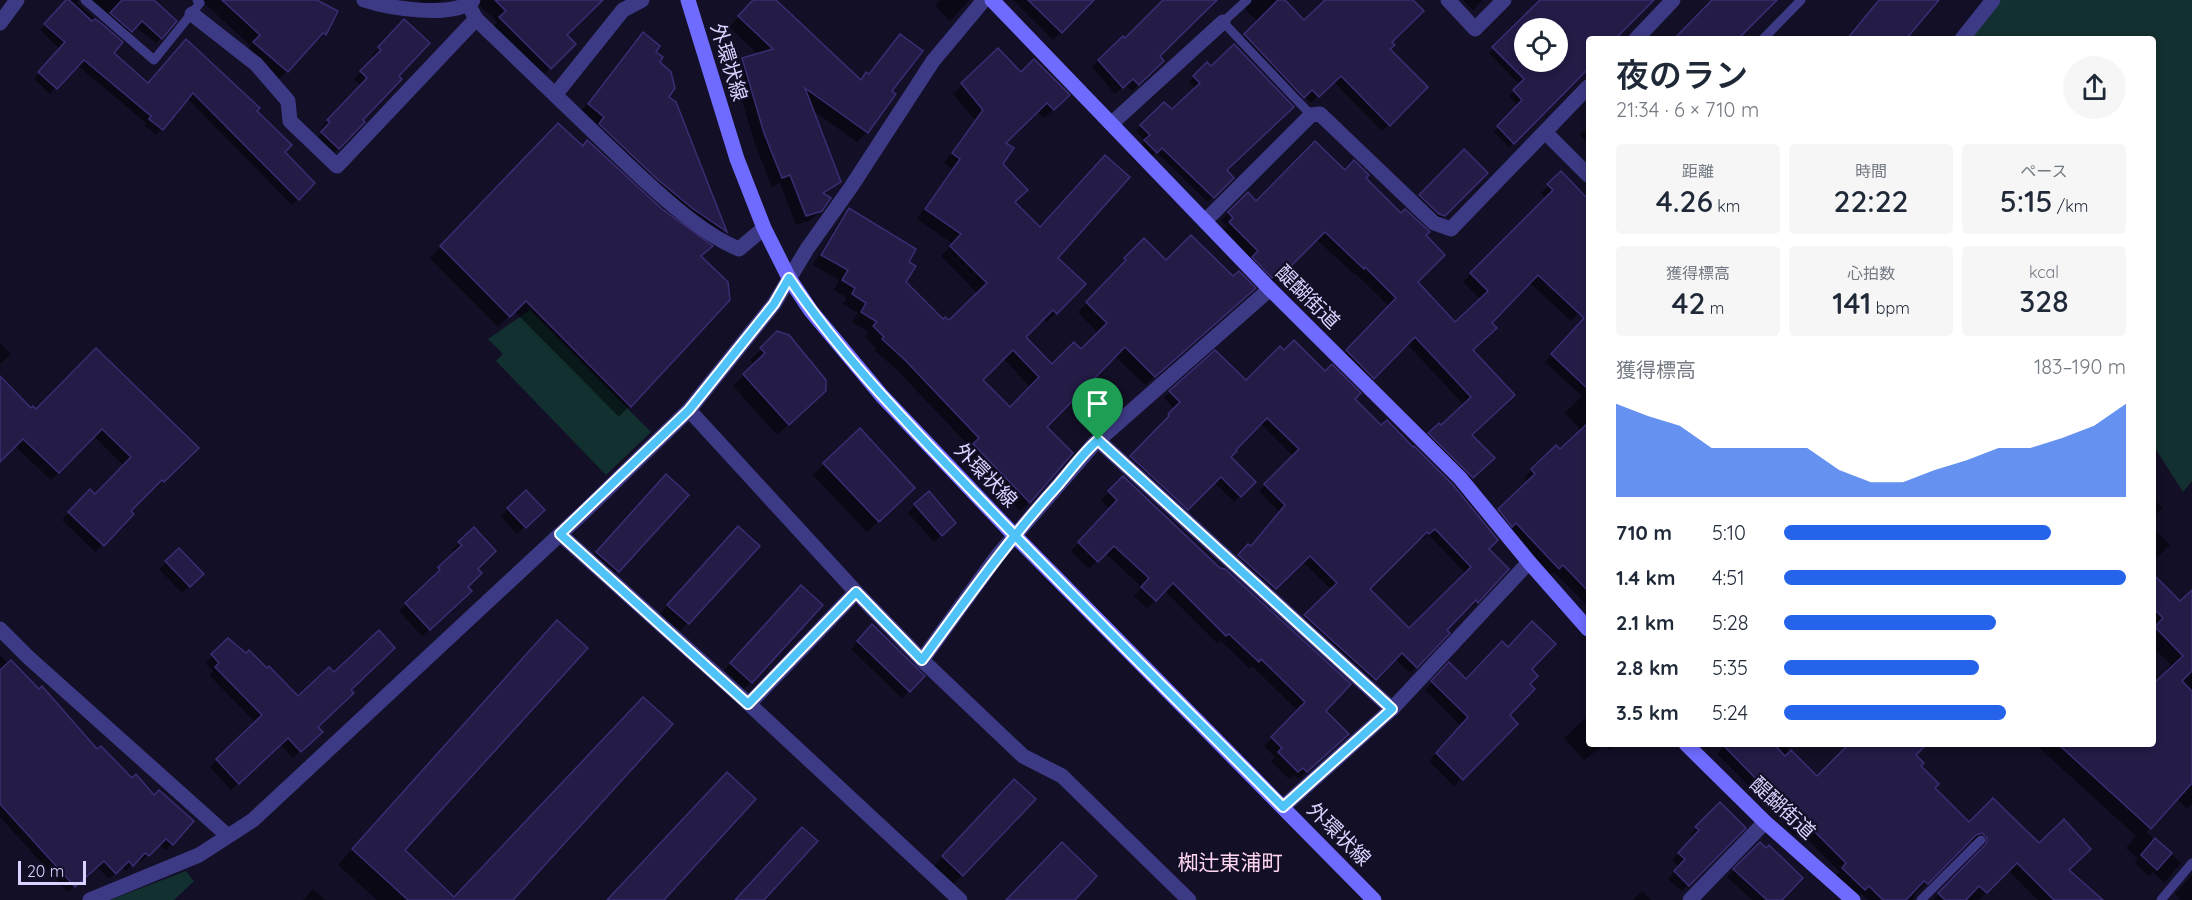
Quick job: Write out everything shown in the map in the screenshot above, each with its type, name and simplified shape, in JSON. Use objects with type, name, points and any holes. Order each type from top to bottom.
[{"type":"street","points":[[364,0],[377,4],[440,11],[470,2],[476,19],[651,187],[722,241],[740,249],[764,228]]},
{"type":"street","points":[[555,95],[623,10],[642,0]]},
{"type":"street","name":"外環状線","points":[[688,0],[737,159],[764,228],[789,278],[811,311],[882,396],[1014,535],[1374,900]]},
{"type":"street","points":[[90,900],[199,855],[254,819],[560,534],[689,410],[774,304],[933,61],[984,0]]},
{"type":"street","name":"醍醐街道","points":[[992,0],[1270,289],[1460,478],[1586,626]]},
{"type":"street","points":[[1448,0],[1475,29],[1504,0]]},
{"type":"street","points":[[1638,36],[1673,0]]},
{"type":"street","points":[[1964,36],[1993,0]]},
{"type":"street","points":[[0,23],[13,1]]},
{"type":"street","points":[[194,7],[256,64],[288,101],[291,121],[337,166],[476,19]]},
{"type":"street","points":[[1111,124],[1223,22]]},
{"type":"street","points":[[1204,221],[1311,115],[1320,114],[1434,223],[1451,229],[1586,89]]},
{"type":"street","points":[[1545,132],[1586,173]]},
{"type":"street","points":[[922,660],[1014,535],[1098,440],[1270,289]]},
{"type":"street","points":[[689,410],[856,592],[922,660],[1023,756],[1062,776],[1189,900]]},
{"type":"street","points":[[1098,440],[1392,709]]},
{"type":"street","points":[[560,534],[960,900]]},
{"type":"street","points":[[1283,807],[1392,709],[1529,561]]},
{"type":"street","points":[[748,704],[856,592]]},
{"type":"street","points":[[0,629],[28,657],[228,836]]},
{"type":"street","name":"醍醐街道","points":[[1690,747],[1765,822],[1853,900]]},
{"type":"street","points":[[1690,900],[1765,822]]},
{"type":"lane","points":[[85,0],[154,60],[194,7]]},
{"type":"lane","points":[[1247,0],[1223,22],[1311,115]]},
{"type":"lane","points":[[1766,36],[1801,0]]},
{"type":"lane","points":[[1921,900],[1981,840]]},
{"type":"lane","points":[[2161,900],[2192,863]]},
{"type":"green space","points":[[1993,0],[2192,0],[2192,481],[2183,492],[2156,450],[2156,36],[1964,36]]},
{"type":"green space","points":[[530,310],[651,432],[606,475],[496,361],[503,354],[488,339]]},
{"type":"green space","points":[[186,871],[194,881],[174,900],[110,900]]},
{"type":"building","points":[[66,0],[69,0],[92,21],[95,19],[101,23],[123,42],[114,53],[148,83],[186,39],[260,108],[257,111],[292,145],[285,152],[315,183],[299,200],[193,93],[163,130],[149,119],[151,116],[84,60],[57,89],[38,72],[65,42],[44,24]]},
{"type":"building","points":[[122,0],[154,0],[177,21],[162,39],[142,21],[132,32],[110,13]]},
{"type":"building","points":[[222,0],[317,0],[338,11],[326,35],[323,33],[288,72],[253,42],[260,35]]},
{"type":"building","points":[[495,0],[603,0],[567,35],[576,44],[551,69],[499,17],[506,11]]},
{"type":"building","points":[[753,0],[776,0],[861,80],[866,72],[869,74],[900,34],[923,51],[892,91],[896,94],[868,133],[805,88],[841,182],[823,193],[831,198],[822,211],[806,216],[790,175],[782,178],[764,133],[742,58],[773,49],[738,16]]},
{"type":"building","points":[[1028,0],[1094,0],[1062,33]]},
{"type":"building","points":[[1163,0],[1217,0],[1160,56],[1164,61],[1139,85],[1133,79],[1123,88],[1098,60],[1123,36],[1125,38]]},
{"type":"building","points":[[1278,0],[1285,0],[1304,20],[1325,0],[1413,0],[1424,11],[1392,42],[1395,45],[1390,49],[1428,87],[1390,126],[1341,76],[1319,97],[1312,90],[1304,98],[1244,34]]},
{"type":"building","points":[[1540,0],[1654,0],[1618,36],[1586,36],[1586,71],[1514,144],[1497,126],[1522,100],[1513,90],[1524,79],[1517,72],[1568,72],[1568,18],[1522,18]]},
{"type":"building","points":[[1712,0],[1777,0],[1741,36],[1677,36]]},
{"type":"building","points":[[1879,0],[1939,0],[1909,36],[1849,36]]},
{"type":"building","points":[[404,19],[430,43],[399,76],[402,79],[339,149],[321,132],[330,122],[327,120],[367,78],[360,71],[381,50],[378,47]]},
{"type":"building","points":[[1514,25],[1514,69],[1492,47]]},
{"type":"building","points":[[643,32],[660,46],[656,52],[663,57],[660,62],[671,72],[675,88],[669,97],[676,102],[727,232],[692,208],[657,179],[599,124],[604,117],[588,104]]},
{"type":"building","points":[[1234,44],[1294,107],[1227,170],[1234,178],[1214,198],[1162,148],[1157,153],[1144,140],[1150,135],[1140,125],[1164,102],[1172,109],[1200,83],[1193,76],[1207,62],[1211,66]]},
{"type":"building","points":[[998,48],[1021,72],[1034,59],[1070,95],[1054,110],[1047,103],[1006,143],[1014,148],[1003,164],[1028,190],[1015,202],[1040,227],[1105,155],[1130,177],[1058,258],[1086,284],[1057,314],[1053,310],[1026,337],[1052,364],[1074,342],[1081,349],[1107,323],[1086,302],[1144,238],[1166,260],[1191,235],[1233,276],[1239,271],[1256,288],[1155,377],[1125,347],[1047,427],[1073,453],[1030,503],[973,444],[979,438],[882,339],[884,337],[873,326],[877,322],[861,312],[866,303],[852,294],[855,288],[842,280],[848,270],[821,255],[849,208],[916,249],[909,262],[916,266],[906,282],[943,319],[945,317],[949,320],[987,283],[950,246],[961,234],[925,209],[960,159],[952,153],[983,110],[961,83]],"holes":[[[1013,350],[1039,377],[1010,407],[983,380]]]},
{"type":"building","points":[[558,123],[583,146],[587,140],[662,209],[713,246],[701,256],[728,282],[730,300],[631,407],[526,301],[510,317],[440,246]]},
{"type":"building","points":[[1315,141],[1345,170],[1354,160],[1369,175],[1366,178],[1401,213],[1405,209],[1430,232],[1426,235],[1445,255],[1418,282],[1455,322],[1488,291],[1470,273],[1553,190],[1547,184],[1561,171],[1586,197],[1586,387],[1551,354],[1584,318],[1538,275],[1492,323],[1497,328],[1473,350],[1515,395],[1472,435],[1495,458],[1473,478],[1428,433],[1439,423],[1441,425],[1471,397],[1415,337],[1374,379],[1346,350],[1396,298],[1325,232],[1278,279],[1274,276],[1272,278],[1252,257],[1258,251],[1229,222],[1233,218],[1228,212],[1248,192],[1256,201]]},
{"type":"building","points":[[1464,149],[1488,173],[1445,216],[1439,214],[1419,195]]},
{"type":"building","points":[[777,331],[789,335],[826,380],[826,391],[789,425],[743,374],[765,353],[760,348]]},
{"type":"building","points":[[1294,340],[1325,371],[1332,364],[1361,393],[1355,399],[1381,425],[1387,420],[1414,446],[1453,485],[1498,540],[1489,549],[1509,569],[1478,603],[1476,600],[1447,630],[1450,633],[1417,668],[1402,653],[1376,680],[1304,615],[1337,583],[1310,556],[1276,589],[1238,555],[1248,544],[1251,546],[1285,505],[1264,484],[1299,449],[1267,418],[1231,457],[1256,482],[1241,497],[1221,477],[1188,510],[1130,456],[1180,402],[1169,391],[1215,350],[1246,380],[1280,346],[1284,350]],"holes":[[[1435,529],[1471,567],[1409,628],[1370,589],[1427,532],[1429,534]]]},
{"type":"building","points":[[96,348],[199,448],[131,511],[134,514],[104,546],[68,512],[90,489],[95,494],[131,457],[102,429],[59,473],[23,439],[0,462],[0,376],[31,408],[33,406],[36,409]]},
{"type":"building","points":[[1586,425],[1586,589],[1563,565],[1559,569],[1516,523],[1512,527],[1498,509],[1535,474],[1531,469],[1556,445],[1560,449]]},
{"type":"building","points":[[860,428],[915,488],[879,522],[823,463]]},
{"type":"building","points":[[666,474],[689,495],[619,572],[596,552]]},
{"type":"building","points":[[1123,476],[1220,568],[1225,569],[1351,684],[1326,711],[1349,734],[1307,772],[1303,768],[1298,772],[1278,752],[1282,748],[1271,737],[1305,702],[1261,659],[1259,662],[1229,634],[1226,636],[1173,583],[1156,601],[1141,587],[1149,578],[1114,546],[1098,562],[1078,542],[1117,500],[1108,491]]},
{"type":"building","points":[[526,490],[545,510],[526,528],[507,508]]},
{"type":"building","points":[[929,491],[956,523],[942,536],[914,504]]},
{"type":"building","points":[[738,526],[760,546],[689,624],[667,605]]},
{"type":"building","points":[[474,527],[496,551],[478,569],[482,573],[468,587],[472,591],[430,630],[405,603],[440,570],[438,567],[462,545],[458,542]]},
{"type":"building","points":[[179,548],[204,574],[190,587],[165,561]]},
{"type":"building","points":[[2156,577],[2180,601],[2192,590],[2192,671],[2182,681],[2192,691],[2192,783],[2151,829],[2061,747],[2156,747],[2156,681],[2183,656],[2156,628],[2163,618],[2156,611]]},
{"type":"building","points":[[801,585],[823,605],[752,683],[730,663]]},
{"type":"building","points":[[557,620],[588,648],[405,850],[454,897],[643,697],[673,724],[513,900],[408,900],[352,849]]},
{"type":"building","points":[[1532,621],[1556,644],[1532,669],[1538,676],[1530,684],[1535,689],[1510,715],[1518,724],[1463,780],[1436,753],[1468,717],[1431,681],[1449,662],[1466,679],[1502,641],[1508,647]]},
{"type":"building","points":[[872,624],[925,676],[910,692],[857,641]]},
{"type":"building","points":[[379,630],[395,648],[351,690],[354,693],[318,727],[323,732],[301,752],[288,738],[239,784],[216,759],[262,715],[215,667],[219,663],[211,654],[228,638],[246,653],[249,650],[267,668],[269,666],[298,696],[329,667],[334,672]]},
{"type":"building","points":[[11,660],[39,689],[42,686],[97,749],[101,746],[132,778],[136,774],[154,795],[159,790],[194,821],[173,845],[166,839],[149,856],[145,853],[133,866],[129,861],[116,874],[104,861],[75,887],[0,804],[0,670]]},
{"type":"building","points":[[1725,747],[1777,747],[1785,756],[1791,750],[1817,776],[1846,747],[1924,747],[1916,755],[1924,763],[1921,766],[1939,784],[1935,788],[1969,822],[1993,798],[2039,843],[2064,819],[2091,849],[2069,870],[2103,900],[2054,900],[2017,863],[1987,893],[1979,886],[1966,900],[1945,900],[1938,893],[1986,844],[1987,838],[1982,833],[1976,835],[1928,884],[1924,881],[1906,900],[1883,900],[1869,886],[1865,890],[1842,868],[1846,863],[1807,824],[1803,828],[1790,816],[1794,812],[1768,785],[1765,788]]},
{"type":"building","points":[[727,772],[756,799],[664,900],[607,900]]},
{"type":"building","points":[[1014,779],[1036,799],[963,876],[942,856]]},
{"type":"building","points":[[1720,802],[1746,828],[1689,886],[1674,871],[1685,859],[1678,853],[1699,830],[1695,827]]},
{"type":"building","points":[[802,827],[818,841],[764,900],[735,900]]},
{"type":"building","points":[[2155,838],[2172,853],[2157,870],[2141,855]]},
{"type":"building","points":[[1062,842],[1097,876],[1075,900],[1006,900]]},
{"type":"building","points":[[1760,842],[1766,848],[1769,845],[1803,878],[1782,900],[1767,900],[1733,869]]},
{"type":"district","name":"椥辻東浦町","points":[[1230,863]]},
{"type":"route","points":[[1098,440],[1014,535],[922,660],[856,592],[748,704],[560,534],[689,410],[774,304],[789,278],[811,311],[882,396],[1014,535],[1283,807],[1392,709],[1098,440]]}]
